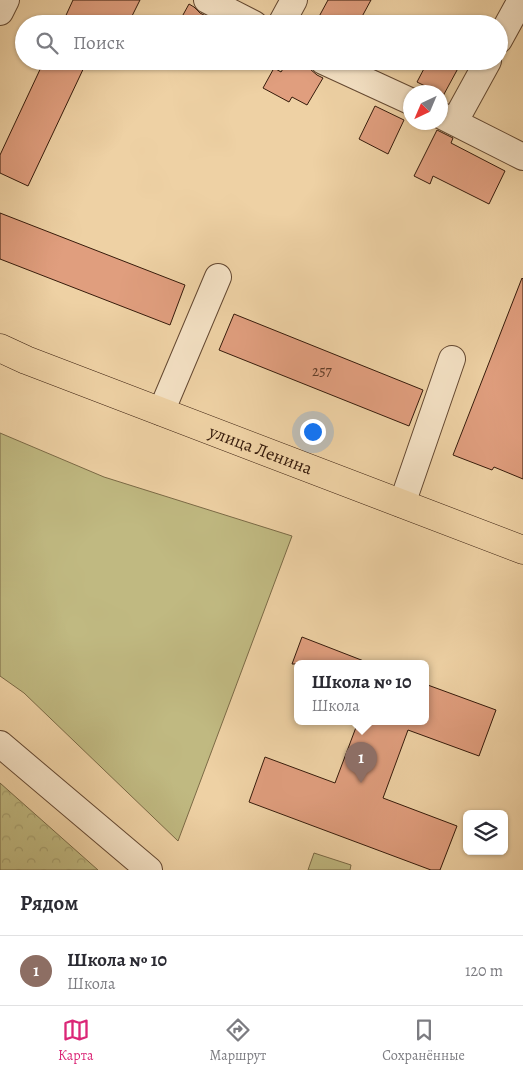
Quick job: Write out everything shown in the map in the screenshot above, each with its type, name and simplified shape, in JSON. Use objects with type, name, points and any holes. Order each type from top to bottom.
[{"type":"main road","name":"улица Ленина","points":[[0,348],[26,360],[523,550]]},
{"type":"street","points":[[0,12],[6,0]]},
{"type":"street","points":[[207,0],[236,15]]},
{"type":"street","points":[[286,15],[294,0]]},
{"type":"street","points":[[508,24],[521,0]]},
{"type":"street","points":[[342,70],[403,98]]},
{"type":"street","points":[[482,70],[448,118],[523,157]]},
{"type":"street","points":[[161,412],[218,277]]},
{"type":"street","points":[[402,504],[452,359]]},
{"type":"street","points":[[0,744],[149,870]]},
{"type":"green space","points":[[0,433],[104,477],[292,536],[178,841],[24,693],[0,676]]},
{"type":"green space","points":[[0,783],[98,870],[0,870]]},
{"type":"green space","points":[[314,853],[351,865],[350,870],[308,870]]},
{"type":"building","points":[[73,0],[140,0],[132,15],[66,15]]},
{"type":"building","points":[[328,0],[371,0],[363,15],[320,15]]},
{"type":"building","points":[[189,4],[204,15],[183,15]]},
{"type":"building","points":[[40,70],[83,70],[28,186],[0,173],[0,155]]},
{"type":"building","points":[[273,70],[281,72],[282,70],[311,70],[323,78],[307,105],[292,97],[289,102],[263,88]]},
{"type":"building","points":[[423,70],[457,70],[448,87],[448,85],[423,85],[417,82]]},
{"type":"building","points":[[375,106],[403,120],[388,154],[359,139]]},
{"type":"building","points":[[437,130],[453,138],[451,143],[505,171],[489,204],[433,176],[430,184],[414,176]]},
{"type":"building","points":[[0,213],[185,285],[170,325],[0,259]]},
{"type":"building","points":[[522,278],[523,479],[494,467],[492,470],[453,455]]},
{"type":"building","points":[[234,314],[423,390],[409,426],[219,350]]},
{"type":"building","points":[[302,637],[361,660],[294,660],[294,664],[292,664]]},
{"type":"building","points":[[429,685],[496,710],[479,756],[408,730],[383,798],[457,826],[440,870],[431,870],[249,802],[265,757],[335,783],[357,725],[429,725]]},
{"type":"place","name":"Школа № 10","points":[[361,783]]}]
